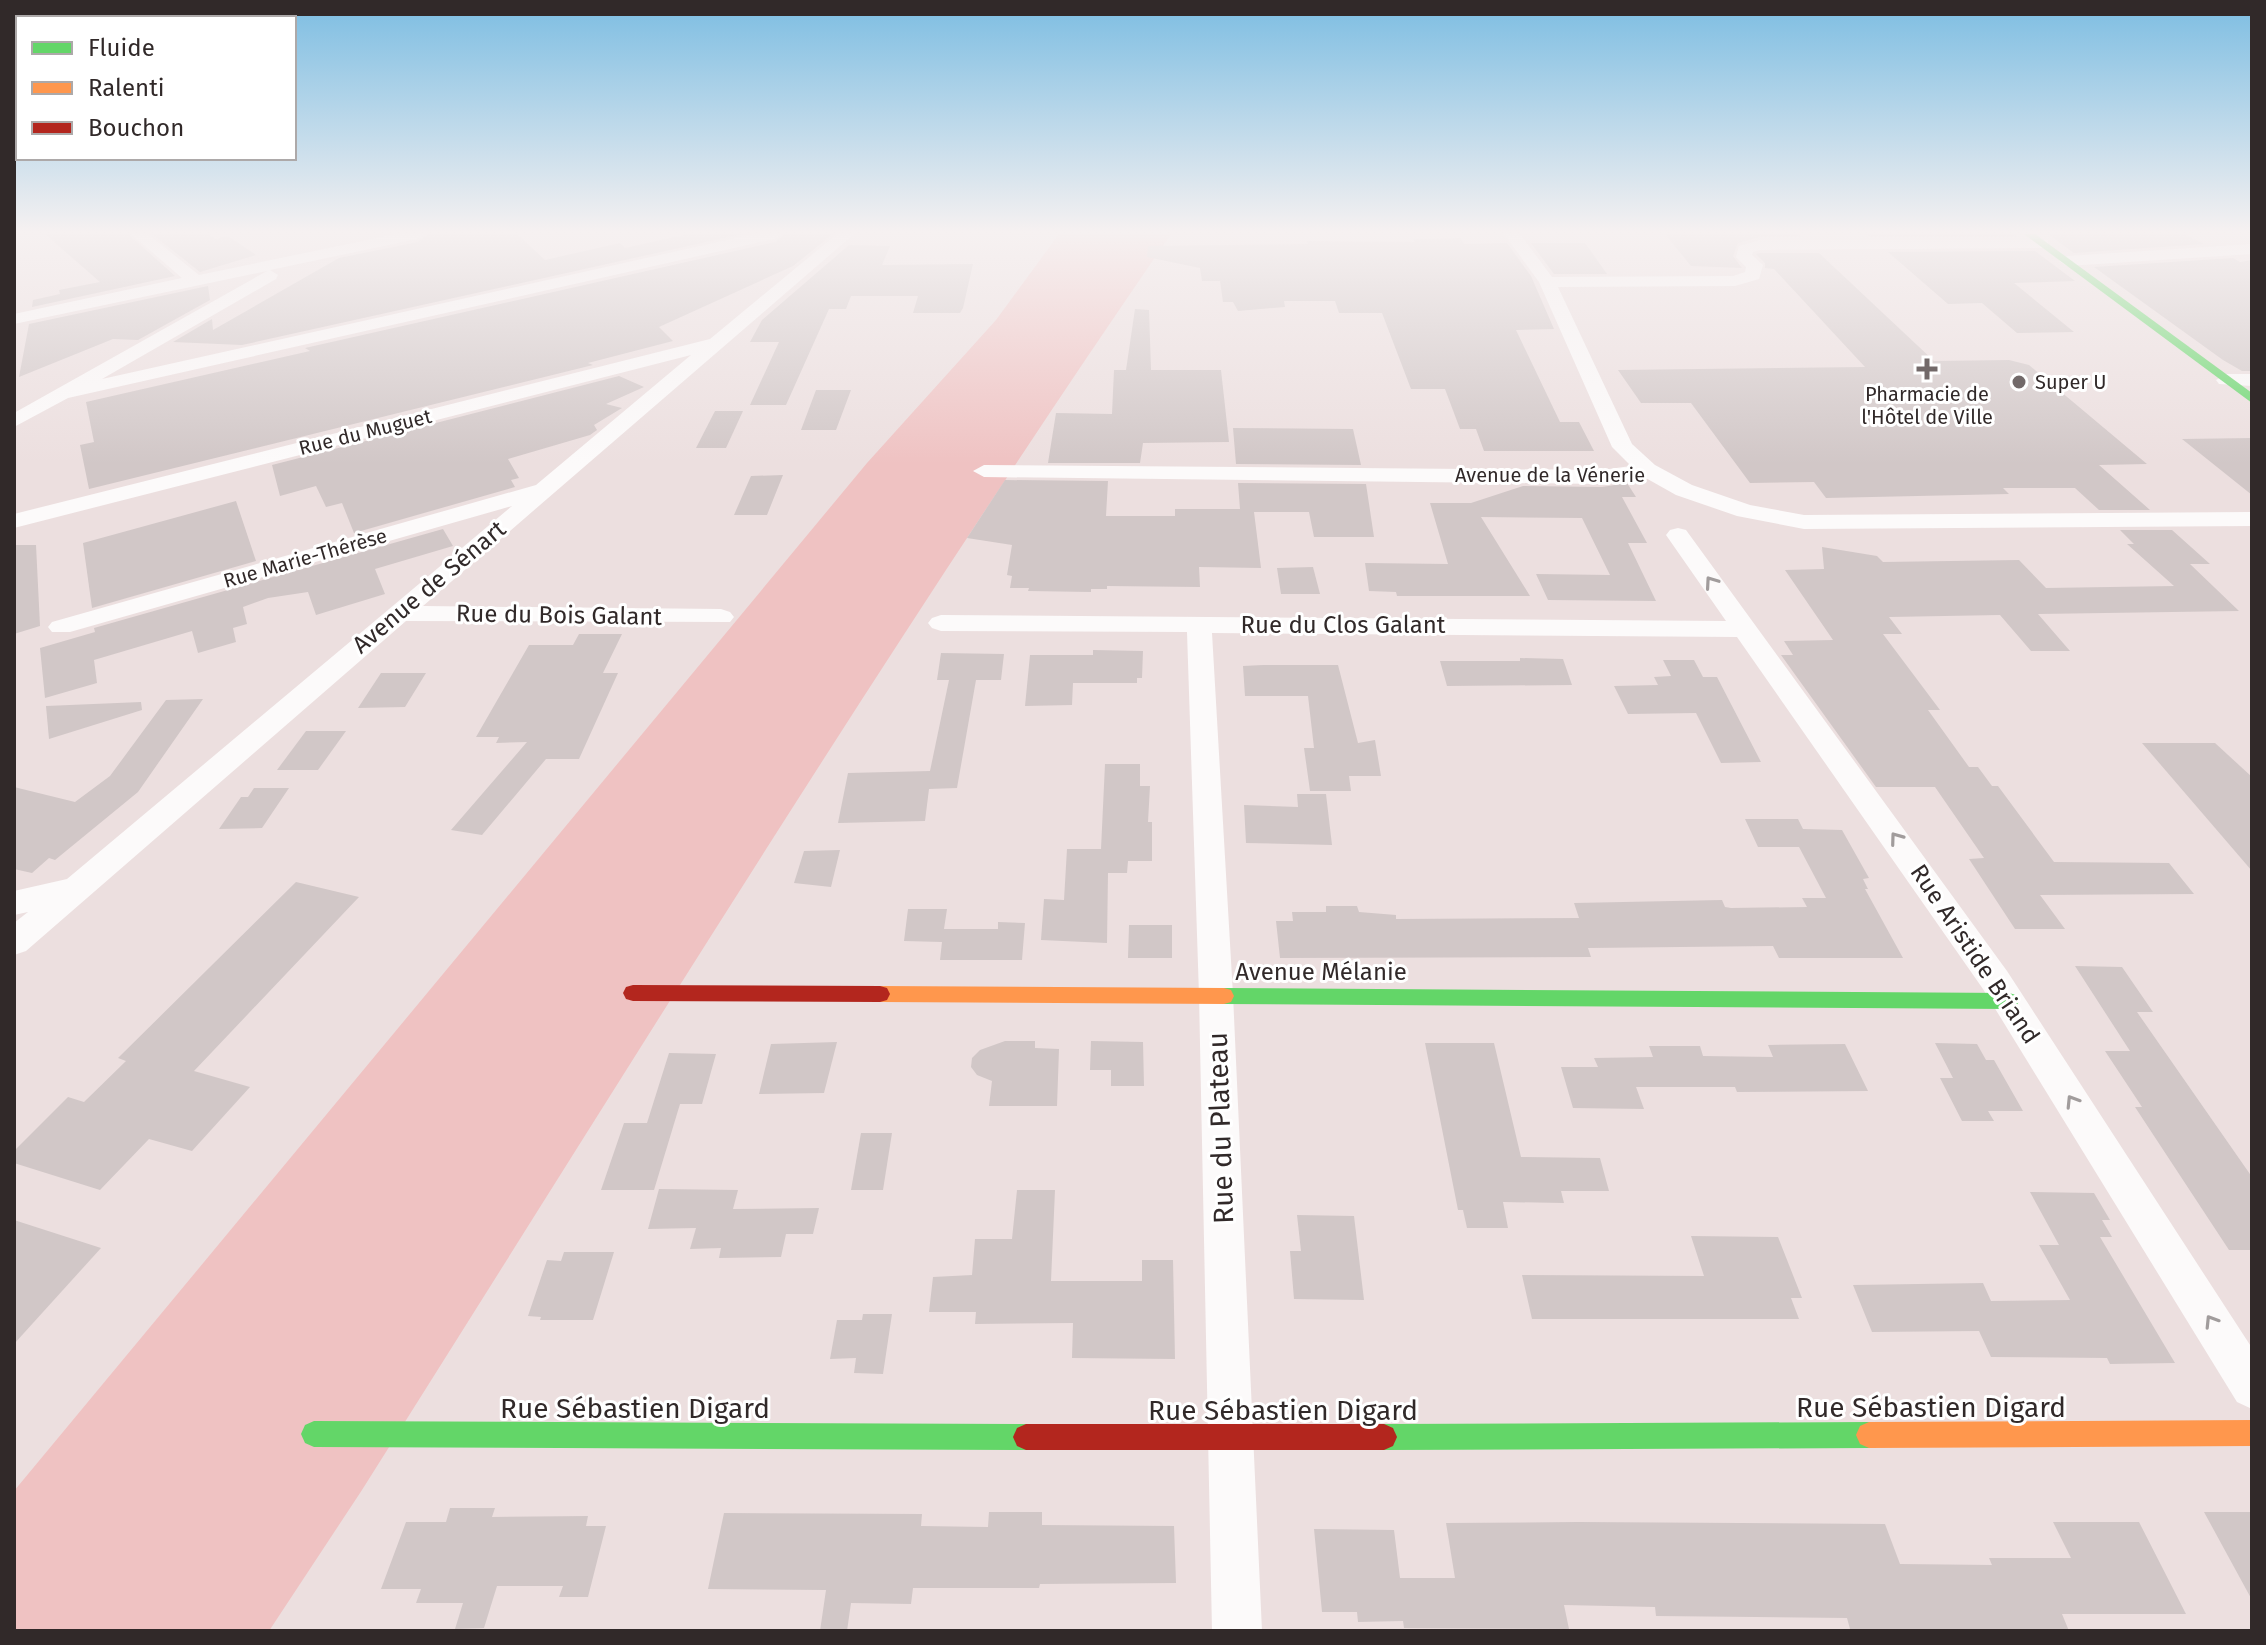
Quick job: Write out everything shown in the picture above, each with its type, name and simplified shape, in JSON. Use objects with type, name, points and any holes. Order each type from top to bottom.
[{"type":"street","points":[[14,319],[55,311]]},
{"type":"street","points":[[14,421],[207,311]]},
{"type":"street","points":[[61,394],[432,311]]},
{"type":"street","name":"Avenue de Sénart","points":[[14,942],[755,311]]},
{"type":"street","points":[[1560,311],[1623,447],[1647,470]]},
{"type":"street","points":[[2133,311],[2252,399]]},
{"type":"street","name":"Rue du Muguet","points":[[14,521],[716,344]]},
{"type":"street","points":[[2226,380],[2252,380]]},
{"type":"street","name":"Avenue de la Vénerie","points":[[984,471],[1602,477],[1647,470],[1684,490],[1745,511],[1804,522],[2252,519]]},
{"type":"street","name":"Rue Marie-Thérèse","points":[[61,627],[549,488]]},
{"type":"street","name":"Rue Aristide Briand","points":[[1678,535],[1899,841],[2009,1001],[2252,1387]]},
{"type":"street","name":"Rue du Bois Galant","points":[[397,613],[721,617]]},
{"type":"street","name":"Rue du Clos Galant","points":[[941,623],[1744,629]]},
{"type":"street","name":"Rue du Plateau","points":[[1199,624],[1216,995],[1237,1631]]},
{"type":"street","points":[[14,903],[78,887]]},
{"type":"street","name":"Avenue Mélanie","points":[[633,993],[2009,1001]]},
{"type":"street","name":"Rue Sébastien Digard","points":[[314,1434],[1229,1438],[2252,1433]]},
{"type":"shaded area","points":[[1003,311],[1119,311],[861,701],[362,1490],[269,1631],[14,1631],[14,1491],[867,463]]},
{"type":"building","points":[[91,311],[191,311],[138,340],[113,339],[19,377],[29,324]]},
{"type":"building","points":[[247,311],[396,311],[242,345],[173,342],[212,319],[213,330]]},
{"type":"building","points":[[470,311],[695,311],[659,327],[673,341],[588,363],[593,365],[89,489],[80,445],[94,442],[86,402],[310,351],[305,348]]},
{"type":"building","points":[[773,311],[828,311],[786,405],[750,405],[779,342],[750,342],[762,320]]},
{"type":"building","points":[[914,311],[961,311],[960,313]]},
{"type":"building","points":[[1135,311],[1149,311],[1151,370],[1221,370],[1229,442],[1143,443],[1140,463],[1048,463],[1056,413],[1112,414],[1114,370],[1126,370]]},
{"type":"building","points":[[1546,311],[1554,329],[1516,330],[1560,422],[1579,422],[1594,451],[1484,451],[1476,429],[1460,429],[1445,389],[1411,389],[1382,313],[1339,313]]},
{"type":"building","points":[[1813,311],[1881,311],[1934,361],[2009,360],[2029,365],[2147,464],[2099,465],[2150,510],[2099,510],[2075,488],[2003,488],[2009,494],[1826,498],[1814,482],[1750,483],[1691,403],[1641,403],[1618,370],[1865,367]]},
{"type":"building","points":[[1991,311],[2048,311],[2074,332],[2017,333]]},
{"type":"building","points":[[2155,311],[2252,311],[2252,371],[2242,371]]},
{"type":"building","points":[[619,376],[644,387],[606,404],[622,408],[594,425],[597,430],[590,435],[508,459],[519,478],[511,480],[515,487],[354,533],[342,503],[326,507],[316,486],[280,496],[272,465]]},
{"type":"building","points":[[816,390],[851,390],[836,430],[801,430]]},
{"type":"building","points":[[715,411],[743,411],[726,448],[696,448]]},
{"type":"building","points":[[1233,428],[1353,429],[1361,465],[1236,464]]},
{"type":"building","points":[[2252,438],[2252,495],[2182,439]]},
{"type":"building","points":[[783,475],[767,515],[734,515],[751,476]]},
{"type":"building","points":[[1005,480],[1108,481],[1106,516],[1175,516],[1175,509],[1240,509],[1238,483],[1366,484],[1374,537],[1314,537],[1309,512],[1254,512],[1261,568],[1199,567],[1200,587],[1107,586],[1107,589],[1091,589],[1091,592],[1028,591],[1029,588],[1010,588],[1012,576],[1007,575],[1012,545],[967,538]]},
{"type":"building","points":[[1627,483],[1636,497],[1622,497],[1647,543],[1628,543],[1656,601],[1548,600],[1536,574],[1610,575],[1582,518],[1481,517],[1530,596],[1397,596],[1396,592],[1369,591],[1365,563],[1448,564],[1430,503],[1471,503],[1523,486],[1602,487]]},
{"type":"building","points":[[236,501],[256,561],[92,608],[83,543]]},
{"type":"building","points":[[443,529],[453,546],[375,569],[385,594],[316,615],[308,592],[268,598],[243,607],[247,624],[233,628],[236,642],[198,653],[192,631],[94,660],[97,683],[45,698],[40,648],[95,632],[94,628]]},
{"type":"building","points":[[2120,530],[2172,530],[2210,564],[2190,564],[2239,611],[2038,614],[2070,651],[2031,651],[2000,615],[1889,617],[1902,634],[1883,634],[1940,710],[1928,710],[1969,767],[1978,767],[1992,786],[1998,786],[2054,862],[2169,863],[2194,894],[2040,895],[2065,929],[2015,929],[1969,859],[1984,858],[1935,787],[1876,787],[1781,655],[1793,655],[1784,641],[1833,640],[1785,570],[1824,569],[1822,547],[1877,556],[1883,562],[2019,560],[2046,588],[2174,586],[2127,544],[2134,544]]},
{"type":"building","points":[[14,545],[36,545],[40,626],[14,634]]},
{"type":"building","points":[[1313,567],[1320,594],[1281,594],[1277,568]]},
{"type":"building","points":[[579,634],[622,634],[603,673],[618,673],[579,759],[546,759],[482,835],[451,830],[527,742],[496,743],[499,737],[476,737],[529,645],[573,645]]},
{"type":"building","points":[[1093,650],[1143,651],[1142,678],[1137,678],[1137,683],[1073,683],[1072,705],[1025,706],[1030,655],[1093,655]]},
{"type":"building","points":[[941,653],[1004,654],[1001,680],[976,680],[957,788],[929,789],[925,821],[838,823],[848,773],[930,771],[949,680],[937,680]]},
{"type":"building","points":[[1520,658],[1563,659],[1572,685],[1447,686],[1440,661],[1520,661]]},
{"type":"building","points":[[1663,660],[1694,660],[1703,677],[1717,677],[1761,762],[1721,763],[1696,713],[1628,714],[1614,686],[1658,685],[1654,677],[1671,676]]},
{"type":"building","points":[[1338,665],[1358,743],[1375,740],[1381,776],[1349,776],[1351,791],[1310,791],[1304,748],[1314,748],[1308,696],[1245,696],[1243,666]]},
{"type":"building","points":[[381,673],[426,673],[405,707],[358,708]]},
{"type":"building","points":[[203,699],[138,792],[55,860],[49,858],[32,873],[14,869],[14,787],[75,802],[110,776],[166,700]]},
{"type":"building","points":[[141,702],[142,710],[49,739],[46,706]]},
{"type":"building","points":[[306,731],[346,731],[318,770],[277,770]]},
{"type":"building","points":[[2142,743],[2215,743],[2252,777],[2252,871]]},
{"type":"building","points":[[1105,764],[1140,764],[1140,786],[1150,786],[1148,822],[1152,822],[1152,861],[1128,861],[1127,873],[1108,873],[1107,943],[1041,940],[1044,899],[1064,900],[1067,849],[1101,849]]},
{"type":"building","points":[[254,788],[289,788],[262,828],[219,829],[241,797],[248,797]]},
{"type":"building","points":[[1297,794],[1326,794],[1332,845],[1246,843],[1244,805],[1298,807]]},
{"type":"building","points":[[1745,819],[1798,819],[1803,829],[1842,830],[1869,878],[1863,879],[1868,889],[1865,889],[1903,958],[1779,958],[1773,946],[1588,948],[1591,957],[1280,958],[1276,921],[1293,921],[1292,912],[1326,912],[1326,906],[1357,906],[1359,912],[1396,915],[1396,919],[1579,918],[1574,903],[1722,900],[1725,907],[1731,908],[1807,907],[1802,898],[1826,898],[1799,847],[1758,847]]},
{"type":"building","points":[[840,850],[831,887],[794,883],[804,851]]},
{"type":"building","points":[[296,882],[359,897],[194,1071],[250,1087],[192,1151],[149,1139],[100,1190],[14,1163],[14,1151],[68,1097],[84,1102],[126,1061],[118,1058]]},
{"type":"building","points":[[908,909],[947,909],[944,929],[998,929],[998,922],[1025,923],[1022,960],[940,960],[942,942],[904,941]]},
{"type":"building","points":[[1129,925],[1172,925],[1172,958],[1128,958]]},
{"type":"building","points":[[2075,966],[2122,967],[2153,1012],[2137,1012],[2252,1177],[2252,1250],[2229,1250],[2135,1107],[2142,1107],[2105,1051],[2130,1051]]},
{"type":"building","points":[[1005,1041],[1035,1041],[1035,1048],[1059,1049],[1057,1106],[989,1106],[992,1081],[977,1075],[971,1067],[972,1058],[980,1050]]},
{"type":"building","points":[[1091,1041],[1143,1042],[1144,1086],[1111,1086],[1111,1070],[1090,1070]]},
{"type":"building","points":[[837,1042],[824,1093],[759,1094],[771,1044]]},
{"type":"building","points":[[1425,1043],[1494,1043],[1521,1157],[1600,1158],[1609,1191],[1561,1191],[1564,1203],[1503,1202],[1508,1228],[1467,1228],[1463,1210],[1458,1210]]},
{"type":"building","points":[[1935,1043],[1977,1044],[1986,1060],[1994,1060],[2023,1111],[1988,1111],[1994,1121],[1962,1121],[1940,1078],[1953,1078]]},
{"type":"building","points":[[1845,1044],[1868,1091],[1737,1092],[1735,1087],[1636,1087],[1644,1109],[1573,1108],[1561,1067],[1598,1067],[1594,1058],[1653,1057],[1649,1046],[1700,1046],[1703,1056],[1773,1057],[1768,1045]]},
{"type":"building","points":[[669,1053],[716,1054],[702,1104],[680,1104],[654,1190],[601,1190],[624,1123],[647,1123]]},
{"type":"building","points":[[861,1133],[892,1133],[883,1190],[851,1190]]},
{"type":"building","points":[[659,1189],[738,1190],[733,1209],[819,1208],[813,1234],[786,1234],[781,1257],[719,1258],[721,1248],[690,1249],[696,1228],[648,1229]]},
{"type":"building","points":[[1017,1190],[1055,1190],[1051,1281],[1142,1281],[1142,1260],[1173,1260],[1175,1359],[1072,1358],[1073,1323],[975,1324],[976,1312],[929,1312],[933,1277],[972,1275],[975,1239],[1012,1239]]},
{"type":"building","points":[[2030,1192],[2094,1193],[2110,1220],[2102,1220],[2112,1237],[2100,1237],[2175,1363],[2110,1364],[2107,1358],[1991,1357],[1979,1331],[1872,1332],[1853,1285],[1983,1283],[1991,1301],[2070,1300],[2039,1245],[2059,1245]]},
{"type":"building","points":[[1297,1215],[1354,1216],[1364,1300],[1294,1299],[1290,1251],[1301,1251]]},
{"type":"building","points":[[14,1220],[101,1248],[14,1344]]},
{"type":"building","points":[[1691,1236],[1778,1237],[1802,1298],[1791,1298],[1799,1319],[1532,1319],[1522,1275],[1704,1276]]},
{"type":"building","points":[[564,1252],[614,1252],[593,1320],[540,1320],[541,1317],[528,1316],[547,1260],[561,1261]]},
{"type":"building","points":[[863,1314],[892,1314],[883,1374],[854,1373],[856,1358],[830,1359],[837,1320],[862,1320]]},
{"type":"building","points":[[450,1508],[495,1508],[492,1517],[588,1516],[586,1526],[606,1526],[588,1597],[559,1597],[563,1586],[497,1586],[484,1628],[455,1629],[463,1603],[416,1603],[421,1589],[381,1589],[406,1522],[446,1522]]},
{"type":"building","points":[[989,1512],[1042,1512],[1042,1525],[1174,1526],[1176,1583],[913,1588],[911,1604],[851,1603],[847,1631],[820,1631],[826,1590],[708,1589],[724,1513],[922,1514],[921,1526],[988,1527]]},
{"type":"building","points":[[2204,1512],[2252,1512],[2252,1600]]},
{"type":"building","points":[[2053,1522],[2139,1522],[2186,1614],[2062,1614],[2069,1631],[1977,1631],[1850,1629],[1847,1618],[1656,1616],[1655,1607],[1564,1605],[1569,1629],[1404,1628],[1403,1621],[1358,1622],[1357,1612],[1322,1612],[1314,1529],[1394,1530],[1400,1578],[1455,1578],[1446,1523],[1885,1524],[1900,1564],[1992,1565],[1989,1558],[2071,1558]]},
{"type":"traffic: fast","points":[[2133,311],[2252,399]]},
{"type":"traffic: fast","points":[[1224,996],[2009,1001]]},
{"type":"traffic: fast","points":[[314,1434],[1026,1437]]},
{"type":"traffic: fast","points":[[1384,1437],[1869,1435]]},
{"type":"traffic: slow","points":[[880,994],[1224,996]]},
{"type":"traffic: slow","points":[[1869,1435],[2252,1433]]},
{"type":"traffic: jam","points":[[633,993],[880,994]]},
{"type":"traffic: jam","points":[[1026,1437],[1384,1437]]},
{"type":"place","name":"Pharmacie de l'Hôtel de Ville","points":[[1927,369]]},
{"type":"place","name":"Super U","points":[[2019,382]]}]
